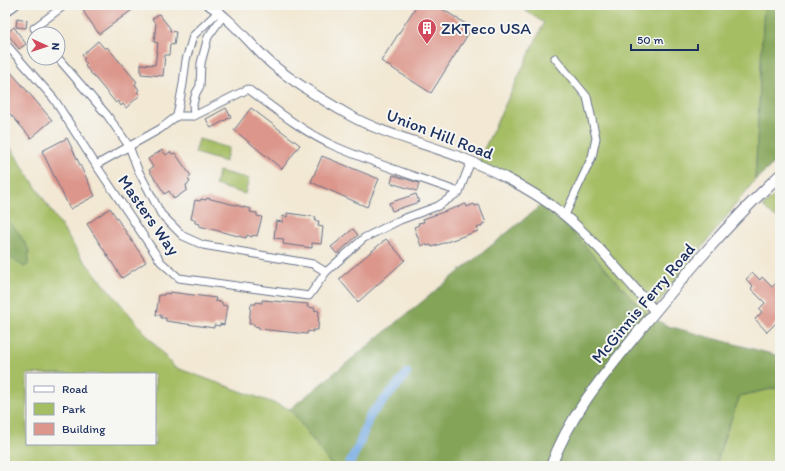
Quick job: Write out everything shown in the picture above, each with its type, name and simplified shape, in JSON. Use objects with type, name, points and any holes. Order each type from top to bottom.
[{"type":"main road","name":"McGinnis Ferry Road","points":[[551,466],[568,430],[597,383],[655,311],[724,231],[780,174]]},
{"type":"street","points":[[5,13],[16,5]]},
{"type":"street","points":[[37,26],[64,5]]},
{"type":"street","name":"Union Hill Road","points":[[209,5],[220,11],[273,64],[306,89],[344,112],[379,129],[471,161],[542,198],[565,215],[606,255],[655,311]]},
{"type":"street","points":[[220,11],[193,36],[186,60],[177,116],[194,116],[248,89],[300,126],[332,145],[459,192],[471,161]]},
{"type":"street","points":[[194,116],[193,104],[200,86],[201,63],[208,37],[220,11]]},
{"type":"street","points":[[193,36],[208,37]]},
{"type":"street","points":[[5,43],[54,99],[96,165]]},
{"type":"street","points":[[555,58],[587,97],[596,138],[592,157],[565,215]]},
{"type":"street","name":"Masters Way","points":[[65,66],[107,115],[129,146],[138,170],[161,214],[183,236],[203,245],[313,264],[326,272]]},
{"type":"street","name":"Masters Way","points":[[177,116],[160,129],[96,165],[161,262],[179,278],[309,296],[326,272],[364,238],[400,220],[438,206],[459,192]]},
{"type":"green space","points":[[517,5],[764,5],[755,180],[648,316],[545,202],[476,166],[544,23]]},
{"type":"green space","points":[[764,5],[780,5],[780,158],[755,180]]},
{"type":"green space","points":[[5,139],[81,257],[174,367],[290,409],[332,466],[5,466]]},
{"type":"green space","points":[[199,139],[229,148],[225,162],[195,153]]},
{"type":"green space","points":[[219,171],[249,179],[245,194],[215,185]]},
{"type":"green space","points":[[780,191],[780,217],[774,217],[763,206]]},
{"type":"green space","points":[[545,202],[648,316],[668,326],[779,356],[780,355],[780,387],[740,396],[723,441],[716,466],[332,466],[290,409]]},
{"type":"green space","points":[[5,216],[19,233],[29,250],[28,265],[24,267],[5,254]]},
{"type":"green space","points":[[780,387],[780,466],[716,466],[723,441],[740,396]]},
{"type":"building","points":[[91,5],[139,5],[99,34],[83,11]]},
{"type":"building","name":"ZKTeco USA","points":[[417,5],[436,5],[472,28],[431,93],[381,61]]},
{"type":"building","points":[[159,14],[170,28],[170,31],[176,32],[174,45],[170,44],[169,55],[165,55],[163,76],[141,74],[141,64],[155,65],[158,43],[154,42],[156,24],[152,19]]},
{"type":"building","points":[[17,18],[27,20],[26,28],[16,27]]},
{"type":"building","points":[[14,27],[26,44],[19,49],[7,33]]},
{"type":"building","points":[[98,41],[105,49],[107,47],[137,82],[135,84],[139,90],[137,92],[140,95],[126,108],[123,104],[121,106],[118,101],[116,103],[85,66],[87,64],[83,60],[85,59],[82,55]]},
{"type":"building","points":[[10,71],[52,120],[31,138],[5,108],[5,76]]},
{"type":"building","points":[[226,108],[231,117],[211,128],[206,119]]},
{"type":"building","points":[[251,108],[300,145],[282,169],[234,130]]},
{"type":"building","points":[[67,138],[95,196],[70,209],[42,151]]},
{"type":"building","points":[[162,150],[166,155],[170,152],[172,154],[175,153],[191,176],[188,179],[190,182],[186,185],[187,190],[174,199],[169,191],[165,194],[149,170],[153,167],[148,159]]},
{"type":"building","points":[[322,156],[379,179],[367,207],[311,182]]},
{"type":"building","points":[[393,175],[419,183],[417,191],[391,183]]},
{"type":"building","points":[[416,194],[419,202],[392,211],[389,203]]},
{"type":"building","points":[[207,198],[251,209],[250,212],[257,213],[257,216],[262,217],[257,236],[253,235],[252,237],[247,235],[246,238],[199,226],[200,224],[195,223],[195,220],[191,219],[195,200],[206,200]]},
{"type":"building","points":[[466,204],[467,207],[474,204],[475,206],[479,205],[486,223],[477,228],[478,231],[432,247],[431,245],[427,246],[426,244],[421,246],[414,227],[419,225],[418,223],[424,222],[423,219]]},
{"type":"building","points":[[110,208],[146,262],[122,278],[87,224]]},
{"type":"building","points":[[287,213],[316,217],[315,221],[319,221],[318,226],[323,227],[321,244],[312,243],[312,248],[283,244],[284,239],[274,238],[276,221],[283,222],[283,216],[287,217]]},
{"type":"building","points":[[353,229],[358,235],[337,254],[331,247]]},
{"type":"building","points":[[386,239],[405,260],[358,302],[339,279]]},
{"type":"building","points":[[753,273],[760,280],[762,277],[772,287],[780,279],[780,319],[767,332],[755,319],[762,312],[759,309],[765,303],[751,289],[753,286],[746,279]]},
{"type":"building","points":[[170,292],[216,298],[215,301],[222,302],[222,305],[227,306],[224,325],[214,325],[214,328],[166,321],[166,318],[161,318],[161,315],[156,315],[159,295],[164,295],[165,293],[170,294]]},
{"type":"building","points":[[262,300],[308,304],[307,307],[315,308],[314,310],[319,311],[318,330],[313,330],[313,332],[308,331],[307,334],[259,329],[259,327],[254,326],[254,324],[249,324],[251,304],[256,304],[256,302],[262,303]]},
{"type":"waterway","points":[[348,466],[359,445],[372,413],[407,373]]},
{"type":"place","name":"ZKTeco USA","points":[[427,45]]}]
